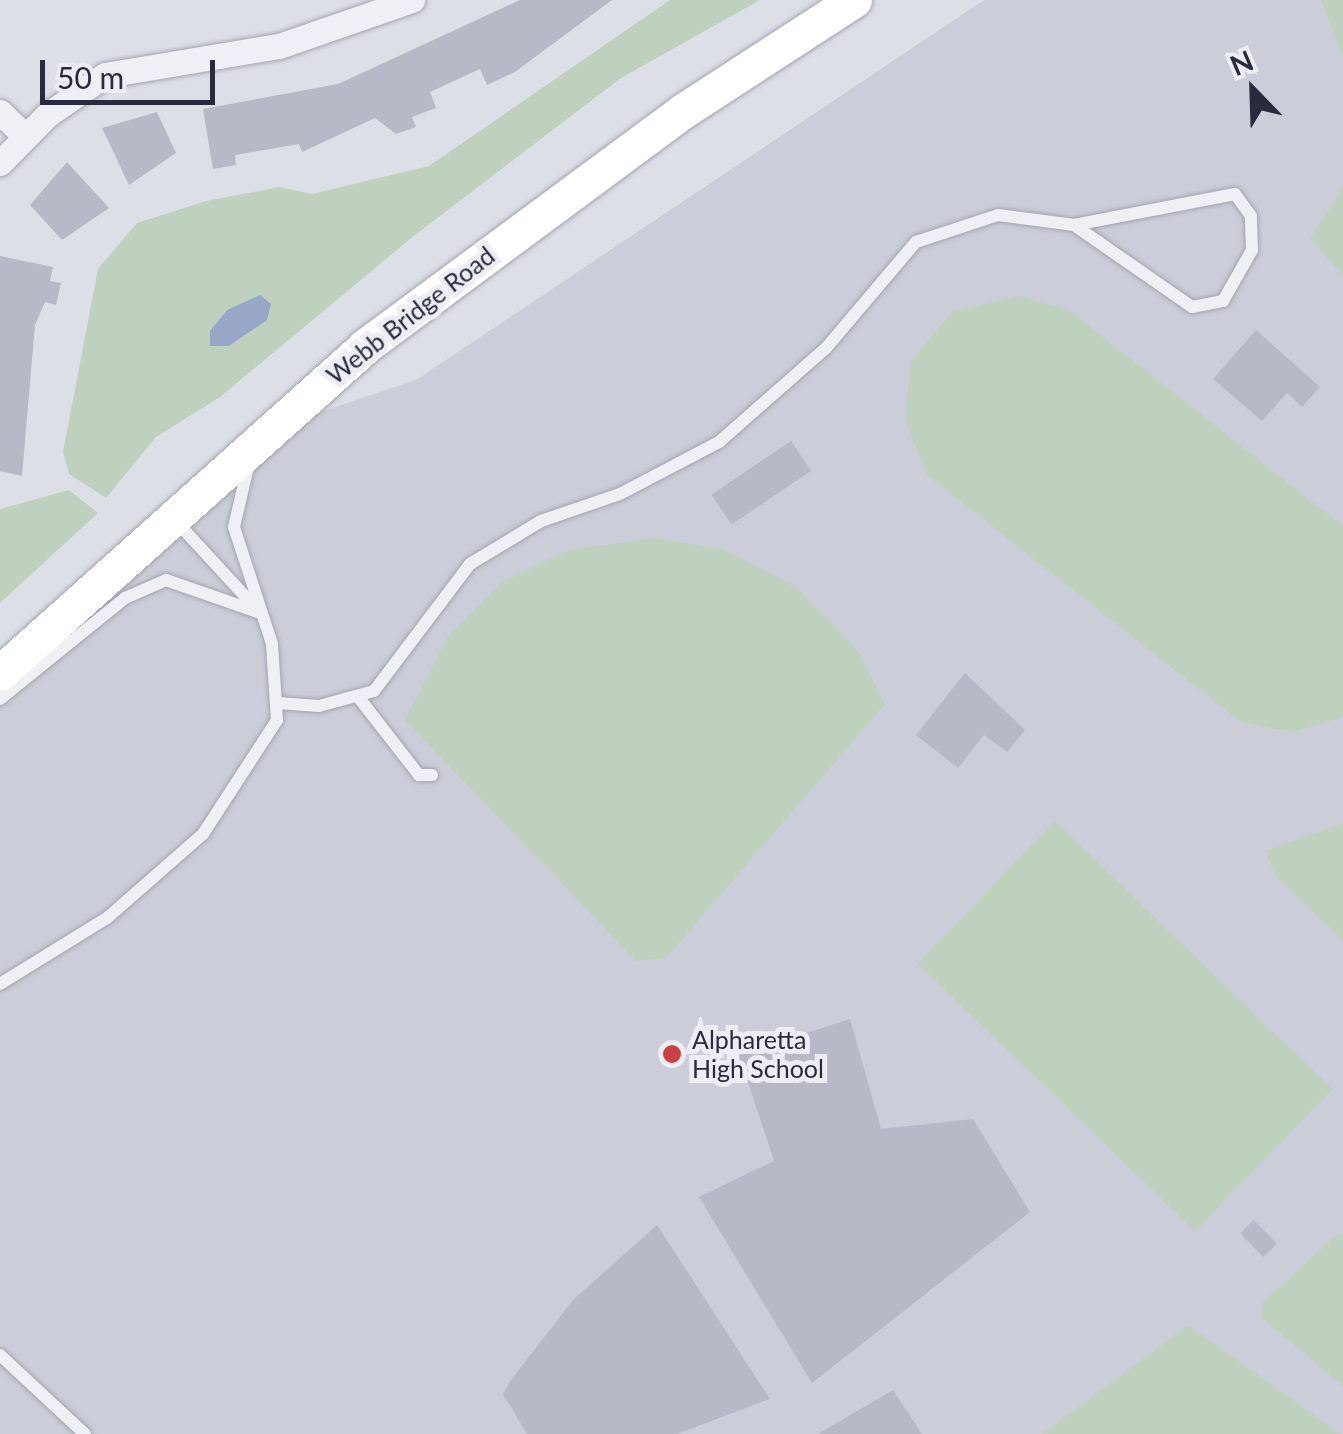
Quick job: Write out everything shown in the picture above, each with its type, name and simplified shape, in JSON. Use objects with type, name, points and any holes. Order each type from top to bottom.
[{"type":"street","points":[[0,163],[25,136],[106,75],[278,46],[384,5],[412,0]]},
{"type":"street","name":"Webb Bridge Road","points":[[0,673],[266,430],[528,223],[854,0]]},
{"type":"street","points":[[0,112],[25,136]]},
{"type":"lane","points":[[278,704],[359,698],[374,691],[470,564],[540,520],[620,494],[720,442],[826,348],[916,242],[998,215],[1074,225],[1235,194],[1252,216],[1252,250],[1223,301],[1192,307],[1074,225]]},
{"type":"lane","points":[[0,984],[107,918],[203,834],[259,758],[278,704],[261,613],[234,527],[240,482],[266,430]]},
{"type":"lane","points":[[170,514],[261,613]]},
{"type":"lane","points":[[0,699],[125,598],[166,580],[261,613]]},
{"type":"lane","points":[[359,698],[419,775],[432,775]]},
{"type":"lane","points":[[0,1355],[85,1434]]},
{"type":"shaded area","name":"Alpharetta High School","points":[[984,0],[1343,0],[1343,1434],[0,1434],[0,673],[266,430],[416,380]]},
{"type":"green space","points":[[670,0],[760,0],[621,78],[415,235],[220,397],[156,437],[106,498],[69,474],[63,452],[98,269],[137,223],[206,201],[280,187],[312,194],[429,166]]},
{"type":"green space","points":[[1321,0],[1343,0],[1343,57]]},
{"type":"green space","points":[[1343,187],[1343,275],[1310,239]]},
{"type":"green space","points":[[1020,296],[1070,311],[1343,526],[1343,717],[1294,732],[1242,723],[928,476],[905,421],[911,361],[953,311]]},
{"type":"green space","points":[[69,490],[98,513],[0,603],[0,509]]},
{"type":"green space","points":[[653,538],[723,549],[799,589],[858,651],[885,704],[666,958],[636,961],[405,720],[447,637],[502,582],[569,550]]},
{"type":"green space","points":[[1055,821],[1333,1089],[1195,1232],[917,963]]},
{"type":"green space","points":[[1343,823],[1343,940],[1277,879],[1265,851]]},
{"type":"green space","points":[[1336,1235],[1343,1235],[1343,1386],[1262,1318],[1263,1302]]},
{"type":"green space","points":[[1188,1325],[1341,1434],[1042,1434]]},
{"type":"water","points":[[260,295],[271,304],[267,320],[229,346],[210,346],[210,331],[227,310]]},
{"type":"building","points":[[520,0],[612,0],[515,72],[487,85],[480,69],[430,92],[436,108],[412,117],[416,127],[396,134],[375,118],[302,152],[299,144],[235,155],[236,165],[213,169],[203,109],[338,84]]},
{"type":"building","points":[[157,112],[176,153],[129,185],[102,128]]},
{"type":"building","points":[[67,162],[109,208],[62,240],[30,205]]},
{"type":"building","points":[[0,256],[53,267],[50,281],[61,283],[56,305],[45,302],[35,325],[22,476],[0,471]]},
{"type":"building","points":[[1256,330],[1320,387],[1302,407],[1287,393],[1262,421],[1213,379]]},
{"type":"building","points":[[791,441],[811,471],[732,525],[711,495]]},
{"type":"building","points":[[965,673],[1025,730],[1007,752],[984,735],[958,768],[916,735]]},
{"type":"building","points":[[850,1019],[881,1129],[973,1119],[1030,1212],[812,1383],[699,1197],[774,1161],[739,1055]]},
{"type":"building","points":[[1254,1220],[1277,1244],[1263,1257],[1240,1233]]},
{"type":"building","points":[[657,1225],[770,1399],[677,1434],[527,1434],[503,1394],[511,1380],[573,1300]]},
{"type":"building","points":[[893,1390],[922,1434],[818,1434]]},
{"type":"place","name":"Alpharetta High School","points":[[672,1054]]}]
